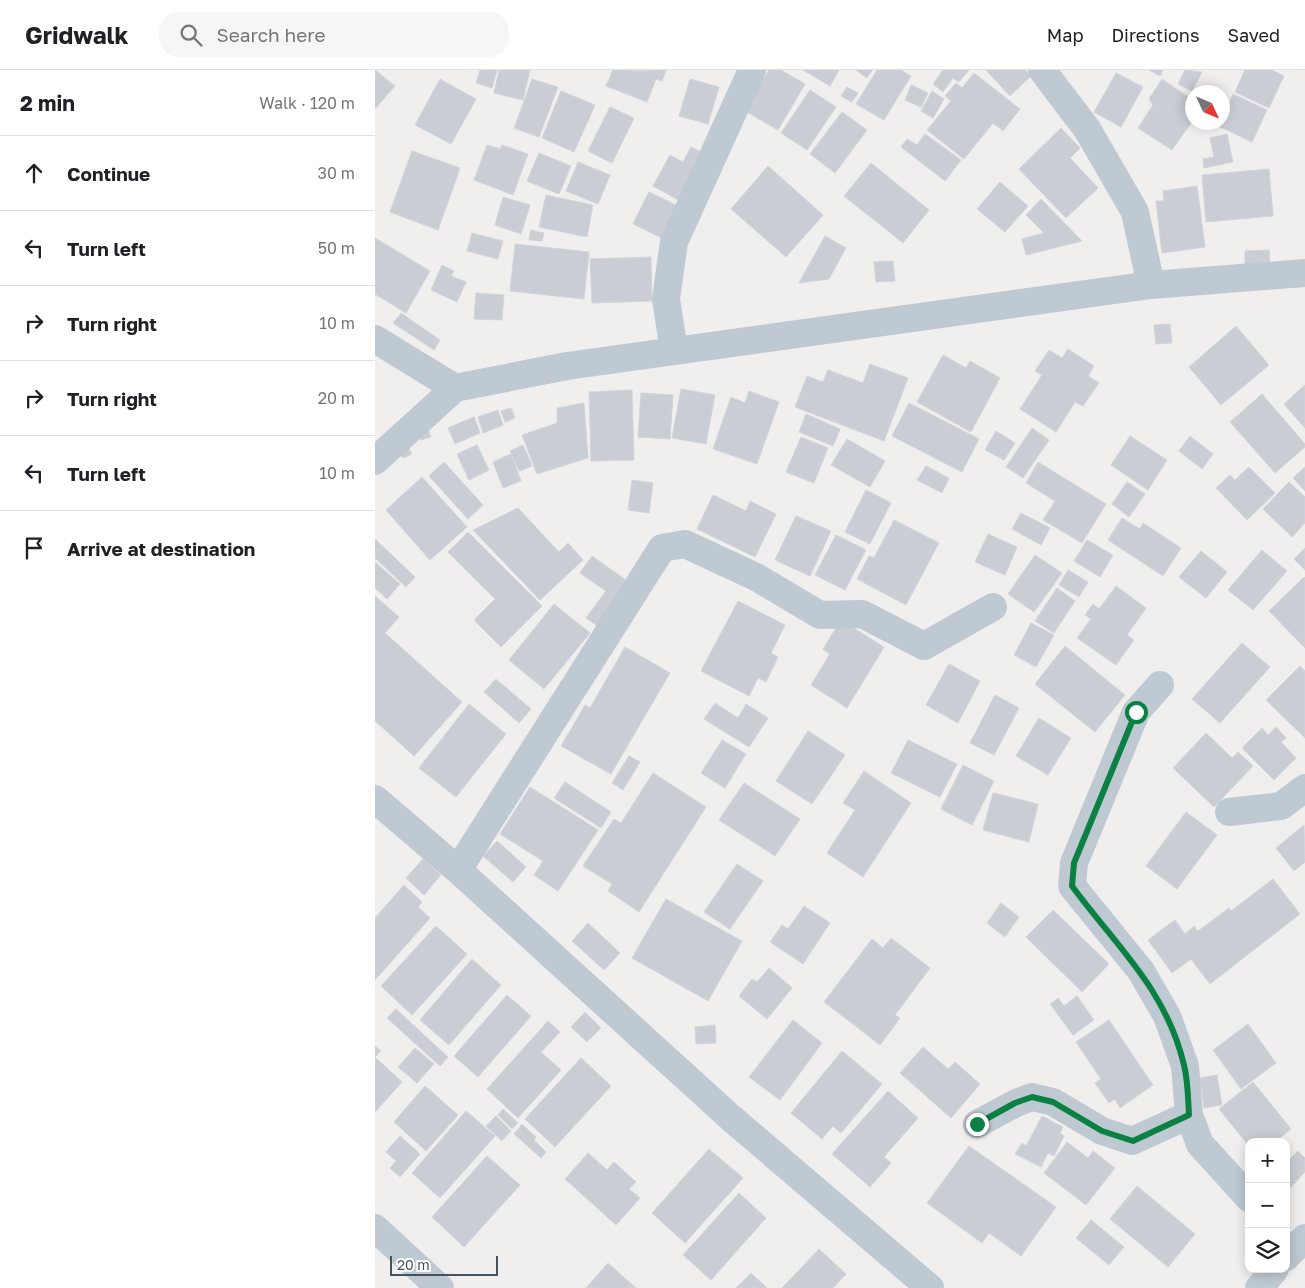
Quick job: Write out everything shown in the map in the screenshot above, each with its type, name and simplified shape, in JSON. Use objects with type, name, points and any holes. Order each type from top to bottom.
[{"type":"street","points":[[674,352],[666,299],[674,242],[752,70]]},
{"type":"street","points":[[1042,70],[1087,129],[1135,212],[1151,285]]},
{"type":"street","points":[[375,462],[455,388],[567,366],[1151,285],[1305,273]]},
{"type":"street","points":[[375,338],[455,388]]},
{"type":"street","points":[[458,870],[662,548],[685,544],[756,577],[820,616],[862,614],[924,646],[993,607]]},
{"type":"street","points":[[1160,685],[1136,712],[1074,863],[1072,886],[1141,971],[1167,1016],[1185,1066],[1189,1115],[1200,1144],[1245,1194]]},
{"type":"street","points":[[1229,812],[1281,806],[1305,788]]},
{"type":"street","points":[[375,799],[458,870],[731,1118],[930,1288]]},
{"type":"street","points":[[977,1124],[1015,1103],[1032,1097],[1053,1102],[1102,1131],[1133,1141],[1189,1115]]},
{"type":"street","points":[[375,1228],[440,1288]]},
{"type":"street","points":[[1259,1288],[1272,1273]]},
{"type":"building","points":[[375,70],[395,86],[375,109]]},
{"type":"building","points":[[480,70],[497,70],[492,88],[476,83]]},
{"type":"building","points":[[499,70],[530,70],[523,100],[494,93]]},
{"type":"building","points":[[613,70],[666,70],[662,81],[656,79],[647,102],[606,86]]},
{"type":"building","points":[[769,70],[781,70],[805,84],[778,130],[745,111]]},
{"type":"building","points":[[803,70],[839,70],[830,86]]},
{"type":"building","points":[[856,70],[872,70],[867,78]]},
{"type":"building","points":[[877,70],[901,70],[911,76],[884,120],[856,104]]},
{"type":"building","points":[[943,70],[969,70],[959,82],[953,78],[943,92],[933,84]]},
{"type":"building","points":[[986,70],[1025,70],[1031,76],[1010,96]]},
{"type":"building","points":[[1149,70],[1163,70],[1160,76]]},
{"type":"building","points":[[1185,70],[1202,72],[1195,85],[1185,85],[1185,88],[1178,84]]},
{"type":"building","points":[[1245,70],[1272,70],[1284,76],[1269,108],[1235,92]]},
{"type":"building","points":[[974,73],[1020,109],[1003,131],[993,123],[964,159],[927,130],[951,101],[945,96],[956,83],[962,88]]},
{"type":"building","points":[[1116,73],[1143,87],[1121,127],[1094,112]]},
{"type":"building","points":[[440,79],[476,99],[451,144],[415,125]]},
{"type":"building","points":[[532,79],[558,87],[539,137],[514,128]]},
{"type":"building","points":[[690,79],[719,87],[708,124],[679,116]]},
{"type":"building","points":[[1162,79],[1185,95],[1186,130],[1172,150],[1138,128],[1153,105],[1149,99]]},
{"type":"building","points":[[911,85],[928,93],[921,107],[905,100]]},
{"type":"building","points":[[847,87],[858,93],[852,102],[841,96]]},
{"type":"building","points":[[810,90],[836,107],[807,150],[781,133]]},
{"type":"building","points":[[561,91],[595,105],[574,152],[542,138]]},
{"type":"building","points":[[932,91],[944,99],[933,118],[921,111]]},
{"type":"building","points":[[1233,94],[1267,110],[1252,142],[1226,130],[1230,130],[1230,101]]},
{"type":"building","points":[[610,107],[634,118],[612,163],[588,151]]},
{"type":"building","points":[[842,112],[867,130],[835,173],[810,154]]},
{"type":"building","points":[[1061,128],[1080,148],[1070,158],[1098,188],[1066,218],[1019,169]]},
{"type":"building","points":[[925,134],[961,160],[945,181],[901,147],[907,139],[917,145]]},
{"type":"building","points":[[1227,134],[1233,162],[1204,168],[1203,159],[1214,157],[1210,138]]},
{"type":"building","points":[[487,145],[500,149],[502,145],[528,154],[513,195],[474,180]]},
{"type":"building","points":[[691,147],[707,155],[682,202],[653,186],[670,155],[683,162]]},
{"type":"building","points":[[412,151],[460,168],[438,230],[390,212]]},
{"type":"building","points":[[539,153],[571,166],[559,194],[527,181]]},
{"type":"building","points":[[578,162],[610,175],[598,204],[566,191]]},
{"type":"building","points":[[871,163],[929,210],[903,243],[844,196]]},
{"type":"building","points":[[768,166],[823,215],[786,257],[731,209]]},
{"type":"building","points":[[1269,169],[1273,216],[1206,222],[1202,175]]},
{"type":"building","points":[[1000,182],[1028,206],[1005,232],[977,209]]},
{"type":"building","points":[[1197,186],[1205,247],[1162,253],[1156,201],[1164,201],[1163,191]]},
{"type":"building","points":[[649,192],[680,207],[664,239],[633,224]]},
{"type":"building","points":[[546,195],[593,205],[587,237],[539,227]]},
{"type":"building","points":[[503,197],[530,205],[521,234],[495,225]]},
{"type":"building","points":[[1041,199],[1082,241],[1026,255],[1022,239],[1044,233],[1026,215]]},
{"type":"building","points":[[531,230],[544,233],[542,241],[529,240]]},
{"type":"building","points":[[472,233],[503,241],[498,259],[467,251]]},
{"type":"building","points":[[825,236],[846,248],[829,279],[799,283]]},
{"type":"building","points":[[375,238],[430,271],[406,313],[375,294]]},
{"type":"building","points":[[515,244],[589,252],[584,299],[510,291]]},
{"type":"building","points":[[1269,250],[1270,264],[1245,265],[1245,251]]},
{"type":"building","points":[[651,257],[652,301],[592,303],[590,259]]},
{"type":"building","points":[[893,261],[895,281],[876,282],[874,262]]},
{"type":"building","points":[[442,265],[454,271],[451,276],[466,282],[457,302],[431,290]]},
{"type":"building","points":[[476,293],[504,295],[502,320],[474,319]]},
{"type":"building","points":[[401,313],[440,340],[434,350],[393,323]]},
{"type":"building","points":[[1170,324],[1172,343],[1156,344],[1154,325]]},
{"type":"building","points":[[1236,326],[1269,365],[1221,405],[1189,367]]},
{"type":"building","points":[[1068,349],[1094,366],[1088,376],[1099,383],[1083,406],[1075,402],[1056,432],[1020,409],[1042,375],[1035,371],[1049,350],[1062,358]]},
{"type":"building","points":[[943,355],[966,368],[970,361],[1000,378],[971,432],[917,402]]},
{"type":"building","points":[[870,364],[908,378],[884,441],[795,407],[807,376],[823,382],[828,370],[863,383]]},
{"type":"building","points":[[1305,385],[1305,428],[1284,404]]},
{"type":"building","points":[[681,389],[715,395],[706,444],[672,438]]},
{"type":"building","points":[[632,390],[634,460],[591,461],[589,392]]},
{"type":"building","points":[[749,391],[779,402],[757,464],[713,449],[731,397],[745,403]]},
{"type":"building","points":[[641,393],[673,395],[670,439],[638,437]]},
{"type":"building","points":[[1262,394],[1305,444],[1305,447],[1275,473],[1230,422]]},
{"type":"building","points":[[584,403],[588,458],[537,474],[522,435],[557,423],[557,408]]},
{"type":"building","points":[[909,403],[979,439],[962,472],[892,436]]},
{"type":"building","points":[[511,408],[515,418],[505,422],[501,411]]},
{"type":"building","points":[[498,410],[503,425],[483,433],[478,417]]},
{"type":"building","points":[[806,414],[840,429],[833,446],[799,432]]},
{"type":"building","points":[[474,417],[480,433],[455,444],[448,428]]},
{"type":"building","points":[[1032,428],[1049,440],[1023,478],[1006,467]]},
{"type":"building","points":[[428,429],[431,437],[421,440],[418,433]]},
{"type":"building","points":[[996,431],[1015,443],[1004,460],[985,450]]},
{"type":"building","points":[[1130,436],[1167,460],[1148,490],[1111,465]]},
{"type":"building","points":[[1190,436],[1213,454],[1202,469],[1179,451]]},
{"type":"building","points":[[801,437],[828,448],[814,483],[786,472]]},
{"type":"building","points":[[847,439],[885,461],[870,487],[831,465]]},
{"type":"building","points":[[477,445],[489,470],[469,480],[457,454]]},
{"type":"building","points":[[523,445],[532,466],[519,471],[510,451]]},
{"type":"building","points":[[408,447],[412,454],[403,458],[399,451]]},
{"type":"building","points":[[511,454],[521,481],[503,488],[493,462]]},
{"type":"building","points":[[444,462],[483,505],[468,519],[429,476]]},
{"type":"building","points":[[1038,462],[1106,504],[1082,543],[1043,520],[1055,501],[1026,483]]},
{"type":"building","points":[[926,466],[949,478],[942,493],[917,480]]},
{"type":"building","points":[[1249,467],[1275,493],[1247,520],[1216,488],[1230,475],[1235,480]]},
{"type":"building","points":[[1305,467],[1305,491],[1293,478]]},
{"type":"building","points":[[422,477],[467,527],[430,560],[386,510]]},
{"type":"building","points":[[632,480],[653,483],[649,513],[628,510]]},
{"type":"building","points":[[1127,482],[1145,494],[1129,517],[1112,504]]},
{"type":"building","points":[[1289,482],[1305,497],[1305,523],[1292,537],[1263,509]]},
{"type":"building","points":[[866,490],[891,503],[870,544],[845,532]]},
{"type":"building","points":[[713,495],[746,511],[750,501],[776,514],[755,557],[697,529]]},
{"type":"building","points":[[518,508],[559,552],[568,543],[583,560],[540,600],[473,530]]},
{"type":"building","points":[[1021,513],[1050,528],[1041,545],[1012,529]]},
{"type":"building","points":[[796,516],[831,531],[810,576],[775,560]]},
{"type":"building","points":[[1122,518],[1140,529],[1143,523],[1181,548],[1163,576],[1108,540]]},
{"type":"building","points":[[894,520],[939,543],[906,605],[857,579],[869,556],[874,558]]},
{"type":"building","points":[[468,532],[542,606],[501,647],[474,620],[495,599],[448,552]]},
{"type":"building","points":[[988,534],[1017,547],[1005,575],[975,562]]},
{"type":"building","points":[[836,535],[866,550],[845,590],[815,575]]},
{"type":"building","points":[[375,539],[415,577],[406,587],[375,558]]},
{"type":"building","points":[[1087,540],[1113,555],[1100,577],[1074,561]]},
{"type":"building","points":[[1305,548],[1305,570],[1294,559]]},
{"type":"building","points":[[1262,550],[1287,571],[1253,610],[1228,590]]},
{"type":"building","points":[[1201,551],[1227,572],[1206,598],[1179,577]]},
{"type":"building","points":[[1035,555],[1062,573],[1034,612],[1008,594]]},
{"type":"building","points":[[592,556],[630,583],[599,627],[586,618],[606,591],[580,573]]},
{"type":"building","points":[[375,562],[400,584],[387,599],[375,588]]},
{"type":"building","points":[[1068,570],[1088,582],[1079,597],[1059,585]]},
{"type":"building","points":[[1305,578],[1305,648],[1269,611]]},
{"type":"building","points":[[1116,586],[1146,608],[1127,635],[1134,640],[1116,665],[1077,638],[1091,619],[1085,615],[1093,604],[1099,609]]},
{"type":"building","points":[[1057,588],[1075,601],[1054,633],[1035,621]]},
{"type":"building","points":[[375,596],[399,617],[385,633],[462,702],[414,756],[375,721]]},
{"type":"building","points":[[738,601],[785,625],[771,653],[778,657],[766,682],[758,678],[749,696],[701,671]]},
{"type":"building","points":[[554,604],[590,633],[544,689],[509,660]]},
{"type":"building","points":[[841,620],[884,647],[847,708],[811,685],[830,654],[823,649]]},
{"type":"building","points":[[1031,623],[1054,635],[1036,667],[1014,655]]},
{"type":"building","points":[[1242,643],[1270,667],[1220,723],[1192,699]]},
{"type":"building","points":[[1065,646],[1125,695],[1095,732],[1035,684]]},
{"type":"building","points":[[625,647],[670,673],[611,774],[561,746],[585,705],[590,708]]},
{"type":"building","points":[[949,664],[980,681],[958,723],[926,705]]},
{"type":"building","points":[[1300,666],[1305,671],[1305,738],[1266,700]]},
{"type":"building","points":[[496,679],[531,709],[519,723],[484,692]]},
{"type":"building","points":[[995,695],[1019,708],[994,755],[970,743]]},
{"type":"building","points":[[715,703],[738,718],[746,704],[768,718],[749,747],[704,719]]},
{"type":"building","points":[[469,704],[506,734],[456,797],[419,768]]},
{"type":"building","points":[[1039,718],[1071,738],[1048,775],[1016,756]]},
{"type":"building","points":[[1276,727],[1286,738],[1281,742],[1296,758],[1274,780],[1242,748],[1262,728],[1268,735]]},
{"type":"building","points":[[808,731],[845,755],[812,804],[776,781]]},
{"type":"building","points":[[1206,733],[1232,758],[1238,752],[1253,766],[1214,807],[1173,768]]},
{"type":"building","points":[[722,740],[746,754],[725,788],[701,773]]},
{"type":"building","points":[[908,740],[957,764],[940,797],[891,773]]},
{"type":"building","points":[[629,756],[640,762],[623,790],[612,783]]},
{"type":"building","points":[[963,765],[994,781],[972,825],[941,809]]},
{"type":"building","points":[[864,771],[911,803],[863,877],[827,853],[855,810],[843,803]]},
{"type":"building","points":[[653,773],[706,807],[639,912],[608,891],[612,884],[583,866],[614,819],[621,823]]},
{"type":"building","points":[[565,782],[611,812],[601,828],[554,798]]},
{"type":"building","points":[[744,783],[800,819],[775,856],[719,820]]},
{"type":"building","points":[[530,787],[598,830],[558,891],[534,875],[543,861],[500,834]]},
{"type":"building","points":[[993,793],[1038,804],[1029,842],[983,830]]},
{"type":"building","points":[[1186,812],[1217,835],[1177,889],[1146,866]]},
{"type":"building","points":[[1304,825],[1305,862],[1294,871],[1276,848]]},
{"type":"building","points":[[497,841],[526,867],[513,882],[483,856]]},
{"type":"building","points":[[423,859],[441,875],[424,895],[406,878]]},
{"type":"building","points":[[737,864],[763,881],[730,929],[704,912]]},
{"type":"building","points":[[1273,879],[1300,914],[1210,984],[1191,959],[1172,973],[1148,940],[1175,920],[1185,934],[1194,926],[1198,931],[1229,908],[1231,911]]},
{"type":"building","points":[[404,885],[422,902],[418,907],[430,918],[375,980],[375,918]]},
{"type":"building","points":[[666,899],[742,941],[708,1001],[632,958]]},
{"type":"building","points":[[1001,903],[1019,917],[1005,937],[987,923]]},
{"type":"building","points":[[804,906],[830,923],[803,964],[770,942],[782,925],[788,929]]},
{"type":"building","points":[[1053,910],[1109,964],[1082,992],[1026,937]]},
{"type":"building","points":[[588,923],[620,953],[604,970],[572,941]]},
{"type":"building","points":[[436,926],[467,954],[412,1015],[381,986]]},
{"type":"building","points":[[891,938],[930,968],[895,1015],[900,1018],[880,1045],[824,1002],[872,939],[883,948]]},
{"type":"building","points":[[472,959],[501,985],[449,1045],[420,1020]]},
{"type":"building","points":[[769,968],[792,988],[767,1019],[739,996],[752,979],[757,982]]},
{"type":"building","points":[[507,995],[531,1016],[478,1077],[454,1056]]},
{"type":"building","points":[[1077,996],[1094,1020],[1073,1035],[1050,1004],[1058,998],[1064,1006]]},
{"type":"building","points":[[396,1009],[448,1057],[440,1066],[387,1018]]},
{"type":"building","points":[[585,1012],[601,1028],[587,1042],[571,1027]]},
{"type":"building","points":[[793,1020],[822,1043],[780,1100],[749,1077]]},
{"type":"building","points":[[1109,1020],[1153,1085],[1120,1108],[1115,1099],[1109,1103],[1095,1083],[1101,1079],[1076,1042]]},
{"type":"building","points":[[548,1021],[560,1032],[541,1052],[561,1070],[518,1118],[487,1089]]},
{"type":"building","points":[[1248,1024],[1276,1063],[1241,1089],[1213,1050]]},
{"type":"building","points":[[715,1025],[716,1043],[696,1044],[695,1027]]},
{"type":"building","points":[[375,1046],[381,1051],[375,1057]]},
{"type":"building","points":[[923,1047],[948,1069],[955,1062],[980,1084],[951,1118],[900,1073]]},
{"type":"building","points":[[415,1048],[434,1064],[417,1083],[398,1067]]},
{"type":"building","points":[[842,1051],[882,1084],[841,1133],[833,1126],[822,1139],[791,1113]]},
{"type":"building","points":[[375,1057],[402,1082],[375,1112]]},
{"type":"building","points":[[581,1058],[611,1086],[555,1147],[525,1119]]},
{"type":"building","points":[[1217,1075],[1222,1105],[1204,1108],[1200,1078]]},
{"type":"building","points":[[1253,1082],[1291,1129],[1280,1138],[1245,1138],[1245,1141],[1219,1109]]},
{"type":"building","points":[[425,1086],[458,1115],[426,1151],[394,1122]]},
{"type":"building","points":[[888,1091],[918,1118],[884,1157],[891,1163],[870,1187],[832,1154]]},
{"type":"building","points":[[503,1109],[518,1123],[512,1129],[498,1115]]},
{"type":"building","points":[[466,1111],[495,1136],[440,1198],[412,1173]]},
{"type":"building","points":[[496,1116],[511,1131],[502,1141],[486,1126]]},
{"type":"building","points":[[1042,1116],[1063,1127],[1060,1133],[1064,1136],[1054,1156],[1048,1153],[1041,1167],[1015,1154],[1022,1143],[1026,1146]]},
{"type":"building","points":[[522,1124],[536,1137],[534,1140],[546,1152],[541,1158],[514,1134]]},
{"type":"building","points":[[400,1136],[420,1154],[400,1177],[390,1168],[396,1161],[386,1152]]},
{"type":"building","points":[[1067,1142],[1088,1158],[1093,1151],[1115,1168],[1086,1205],[1044,1173]]},
{"type":"building","points":[[969,1146],[1056,1207],[1021,1256],[989,1233],[982,1243],[927,1203]]},
{"type":"building","points":[[709,1149],[743,1178],[685,1243],[652,1213]]},
{"type":"building","points":[[1298,1151],[1305,1158],[1305,1172],[1290,1188],[1290,1183],[1290,1159]]},
{"type":"building","points":[[588,1153],[607,1170],[614,1162],[636,1182],[629,1189],[640,1198],[616,1225],[565,1179]]},
{"type":"building","points":[[487,1156],[520,1185],[464,1247],[432,1217]]},
{"type":"building","points":[[1137,1186],[1195,1234],[1168,1267],[1110,1219]]},
{"type":"building","points":[[739,1193],[766,1218],[711,1280],[683,1255]]},
{"type":"building","points":[[1091,1220],[1124,1247],[1109,1265],[1076,1238]]},
{"type":"building","points":[[819,1249],[846,1274],[833,1288],[782,1288]]},
{"type":"building","points":[[608,1263],[636,1288],[586,1288]]},
{"type":"building","points":[[751,1273],[767,1288],[736,1288]]},
{"type":"route","points":[[977,1124],[1015,1103],[1032,1097],[1053,1102],[1102,1131],[1133,1141],[1189,1115],[1185,1066],[1167,1016],[1141,971],[1072,886],[1074,863],[1136,712]]}]
